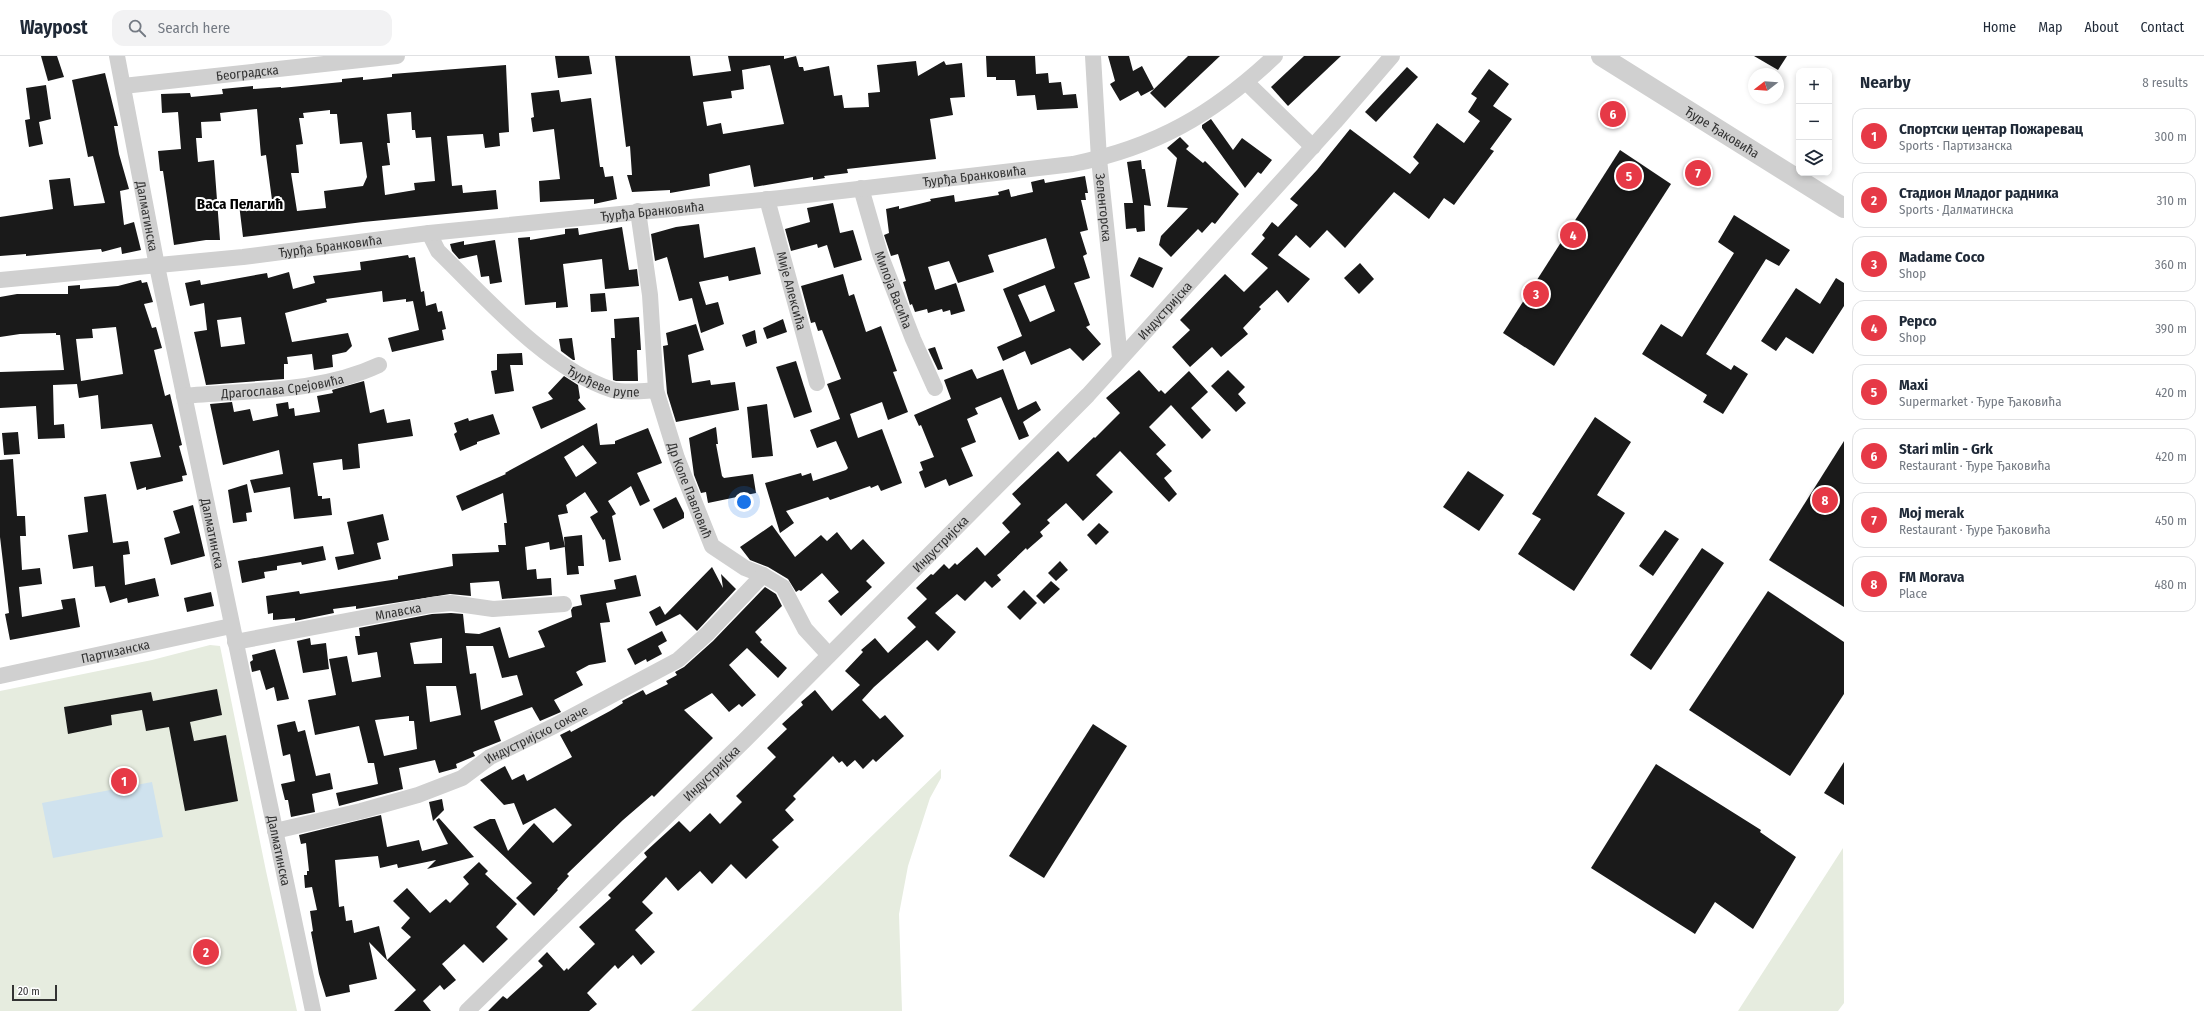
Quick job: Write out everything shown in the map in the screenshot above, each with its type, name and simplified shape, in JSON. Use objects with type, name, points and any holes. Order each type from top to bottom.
[{"type":"street","name":"Далматинска","points":[[117,56],[157,266],[312,1011]]},
{"type":"street","name":"Београдска","points":[[123,86],[396,56]]},
{"type":"street","name":"Зеленгорска","points":[[1094,56],[1099,159],[1120,358]]},
{"type":"street","name":"Ђурђа Бранковића","points":[[0,280],[157,266],[429,233],[1037,170],[1099,159],[1169,134],[1200,117],[1247,82],[1275,56]]},
{"type":"street","name":"Индустријска","points":[[467,1011],[744,741],[1088,395],[1313,147],[1392,56]]},
{"type":"street","name":"Ђуре Ђаковића","points":[[1601,56],[1844,208]]},
{"type":"street","points":[[1247,82],[1313,147]]},
{"type":"street","name":"Милоја Васића","points":[[861,188],[880,254],[913,339],[935,388]]},
{"type":"street","name":"Мије Алексића","points":[[767,198],[817,383]]},
{"type":"street","name":"Ђурђеве рупе","points":[[429,233],[438,251],[524,333],[549,354],[588,379],[614,390],[656,390],[650,295],[638,212]]},
{"type":"street","name":"Драгослава Срејовића","points":[[184,396],[297,386],[349,376],[379,365]]},
{"type":"street","name":"Др Коле Павловић","points":[[656,390],[677,458],[712,546],[745,568],[763,575],[783,587],[805,629],[829,655]]},
{"type":"street","name":"Индустријско сокаче","points":[[275,831],[418,795],[462,778],[490,757],[554,726],[678,660],[707,634],[763,575]]},
{"type":"street","name":"Млавска","points":[[235,642],[431,605],[451,604],[493,609],[564,604]]},
{"type":"street","name":"Партизанска","points":[[0,676],[232,626]]},
{"type":"shaded area","points":[[210,645],[220,646],[266,871],[297,1011],[0,1011],[0,691],[152,660]]},
{"type":"shaded area","points":[[941,769],[941,778],[930,798],[908,866],[899,914],[902,1011],[691,1011]]},
{"type":"shaded area","points":[[1843,848],[1844,1003],[1838,1011],[1738,1011]]},
{"type":"water","points":[[152,782],[163,837],[53,858],[42,803]]},
{"type":"building","points":[[41,56],[57,56],[64,77],[48,81]]},
{"type":"building","points":[[555,56],[589,56],[592,74],[558,78]]},
{"type":"building","points":[[615,56],[690,56],[693,76],[731,71],[728,56],[784,56],[784,59],[796,56],[799,67],[803,67],[804,71],[829,66],[834,96],[842,95],[844,108],[869,107],[868,93],[880,92],[877,65],[916,61],[918,76],[944,61],[946,65],[962,63],[965,97],[950,98],[953,115],[930,119],[936,159],[847,169],[848,173],[824,176],[825,178],[813,180],[813,177],[754,187],[750,165],[709,174],[710,186],[670,193],[670,190],[632,192],[627,175],[632,175],[630,146],[626,147]],"holes":[[[770,65],[784,124],[723,134],[721,123],[707,126],[703,102],[732,98],[731,91],[744,89],[742,70]]]},
{"type":"building","points":[[986,56],[1035,56],[1036,74],[1048,73],[1049,83],[1061,82],[1063,95],[1076,94],[1078,108],[1037,110],[1035,95],[1017,96],[1015,80],[996,80],[996,77],[987,77]]},
{"type":"building","points":[[1108,56],[1129,56],[1133,71],[1142,66],[1154,89],[1141,96],[1138,91],[1120,101],[1110,84],[1115,81]]},
{"type":"building","points":[[1188,56],[1220,56],[1165,108],[1150,93]]},
{"type":"building","points":[[1304,56],[1341,56],[1288,106],[1271,87]]},
{"type":"building","points":[[1754,56],[1787,56],[1779,68],[1775,68]]},
{"type":"building","points":[[506,65],[509,132],[499,133],[500,146],[485,148],[483,134],[447,136],[452,186],[462,185],[463,193],[496,190],[498,209],[363,222],[243,237],[239,204],[272,200],[266,155],[261,156],[257,109],[220,113],[221,121],[201,122],[202,138],[196,138],[198,162],[214,160],[220,240],[206,240],[174,245],[163,171],[160,171],[158,151],[181,149],[178,112],[162,113],[161,94],[190,93],[191,97],[223,94],[222,89],[253,86],[253,89],[281,88],[342,82],[342,79],[363,77],[363,80],[392,77],[392,74]],"holes":[[[330,110],[330,114],[337,114],[340,144],[362,142],[367,177],[363,186],[324,191],[326,208],[297,211],[291,173],[299,173],[296,145],[303,144],[299,118],[304,118],[303,113]],[[411,112],[412,130],[415,130],[416,138],[431,137],[435,181],[414,183],[415,190],[385,195],[382,166],[390,165],[387,143],[390,143],[387,114]]]},
{"type":"building","points":[[1407,67],[1418,77],[1376,122],[1365,112]]},
{"type":"building","points":[[1489,69],[1509,84],[1493,106],[1512,119],[1490,149],[1494,151],[1454,205],[1444,198],[1429,219],[1394,192],[1345,248],[1327,230],[1310,248],[1296,235],[1278,255],[1310,279],[1288,303],[1277,290],[1259,307],[1261,309],[1243,328],[1248,334],[1221,357],[1212,347],[1190,367],[1172,347],[1190,330],[1180,320],[1225,274],[1244,292],[1268,268],[1251,254],[1265,238],[1262,235],[1272,222],[1278,227],[1298,205],[1290,199],[1317,170],[1350,129],[1410,174],[1419,163],[1413,157],[1437,123],[1464,143],[1480,121],[1468,112],[1477,98],[1471,94]]},
{"type":"building","points":[[105,73],[118,126],[114,126],[119,154],[129,189],[120,191],[124,225],[134,222],[141,250],[122,254],[121,247],[102,252],[101,249],[26,256],[26,254],[0,256],[0,217],[53,209],[49,180],[70,178],[74,206],[105,203],[93,156],[88,157],[72,80]]},
{"type":"building","points":[[46,85],[51,119],[39,122],[43,144],[29,147],[25,120],[30,119],[26,88]]},
{"type":"building","points":[[559,90],[561,102],[591,98],[600,167],[603,167],[605,177],[613,176],[617,199],[594,204],[594,199],[540,202],[539,181],[560,179],[554,129],[533,132],[531,118],[534,117],[531,93]]},
{"type":"building","points":[[1211,119],[1233,150],[1242,138],[1272,160],[1261,174],[1258,172],[1245,188],[1202,128],[1202,125]]},
{"type":"building","points":[[1180,137],[1189,146],[1186,149],[1203,163],[1205,161],[1239,194],[1215,224],[1212,222],[1202,233],[1198,229],[1171,257],[1159,245],[1161,236],[1188,208],[1167,207],[1177,158],[1167,148]]},
{"type":"building","points":[[1620,150],[1671,184],[1554,366],[1503,333]]},
{"type":"building","points":[[1141,160],[1142,169],[1145,169],[1151,206],[1144,205],[1145,231],[1137,232],[1136,228],[1126,229],[1124,203],[1133,203],[1127,162]]},
{"type":"building","points":[[1085,176],[1088,193],[1085,193],[1086,200],[1081,200],[1088,230],[1080,232],[1087,254],[1083,256],[1090,278],[1074,283],[1090,325],[1086,327],[1101,344],[1083,361],[1070,348],[1031,365],[1025,351],[1003,361],[997,347],[1022,336],[1003,289],[1055,268],[1046,238],[988,255],[994,272],[958,283],[949,261],[928,267],[935,290],[956,283],[965,311],[951,315],[950,310],[943,312],[942,309],[928,313],[927,309],[915,312],[912,304],[910,305],[903,282],[906,281],[898,254],[891,256],[884,235],[889,233],[886,209],[899,206],[899,209],[931,201],[930,199],[954,195],[955,202],[999,195],[998,192],[1009,189],[1011,197],[1033,192],[1031,182],[1044,179],[1045,183]],"holes":[[[1045,285],[1055,311],[1030,322],[1018,295]]]},
{"type":"building","points":[[833,203],[840,233],[853,230],[862,260],[834,268],[827,245],[818,248],[817,244],[791,251],[785,229],[810,222],[807,208]]},
{"type":"building","points":[[1734,215],[1790,250],[1779,266],[1766,259],[1706,354],[1731,370],[1734,365],[1748,374],[1723,414],[1703,402],[1707,395],[1642,354],[1661,324],[1682,337],[1734,253],[1718,242]]},
{"type":"building","points":[[699,224],[704,258],[755,247],[761,274],[729,281],[728,276],[699,282],[706,305],[718,302],[724,324],[701,333],[692,298],[679,301],[667,257],[655,261],[651,234],[676,227]]},
{"type":"building","points":[[622,227],[629,270],[637,269],[639,286],[605,289],[602,259],[563,264],[568,307],[556,308],[556,302],[525,305],[518,238],[530,237],[530,240],[565,234],[565,229],[578,228],[579,235]]},
{"type":"building","points":[[495,240],[502,282],[490,284],[489,276],[481,277],[477,255],[459,259],[452,251],[450,244],[464,241],[464,245]]},
{"type":"building","points":[[408,255],[409,258],[415,257],[421,292],[424,291],[426,306],[436,303],[438,312],[442,311],[446,329],[442,330],[444,340],[392,352],[388,338],[419,330],[413,301],[406,302],[406,299],[383,302],[382,291],[326,299],[327,302],[285,313],[292,342],[348,333],[352,346],[346,352],[332,355],[333,367],[314,370],[312,354],[287,357],[288,364],[284,364],[284,379],[206,385],[194,332],[207,330],[204,303],[190,306],[185,283],[200,280],[201,285],[267,273],[268,278],[289,272],[293,289],[315,283],[313,276],[361,270],[360,262]],"holes":[[[241,317],[245,344],[221,347],[217,320]]]},
{"type":"building","points":[[1139,257],[1163,268],[1153,288],[1130,276]]},
{"type":"building","points":[[1360,263],[1374,279],[1359,294],[1344,278]]},
{"type":"building","points":[[843,274],[849,296],[854,294],[866,332],[881,326],[897,371],[893,372],[908,412],[888,420],[882,402],[850,414],[858,438],[882,429],[902,483],[881,491],[878,485],[871,488],[870,486],[830,500],[828,497],[786,511],[794,523],[780,533],[765,483],[801,473],[802,476],[811,473],[813,481],[848,468],[836,441],[817,448],[810,430],[840,419],[827,384],[841,379],[822,330],[818,331],[815,322],[811,323],[801,286]]},
{"type":"building","points":[[1836,278],[1844,283],[1844,306],[1813,354],[1786,337],[1776,351],[1761,341],[1796,288],[1820,304]]},
{"type":"building","points":[[141,280],[142,283],[147,282],[153,302],[144,304],[152,328],[156,327],[162,348],[154,350],[165,396],[170,394],[182,445],[179,446],[187,475],[182,476],[183,481],[146,490],[146,487],[137,490],[130,462],[161,457],[152,424],[101,429],[98,395],[79,398],[77,384],[53,385],[54,425],[64,424],[65,438],[38,439],[36,406],[0,408],[0,372],[64,370],[60,335],[56,335],[56,333],[20,334],[0,337],[0,297],[17,294],[68,294],[68,286],[80,285],[80,289],[118,286]],"holes":[[[116,327],[123,374],[81,381],[76,339],[93,338],[92,329]]]},
{"type":"building","points":[[605,293],[607,311],[591,312],[590,294]]},
{"type":"building","points":[[639,317],[641,350],[637,350],[638,381],[613,380],[611,338],[615,338],[614,319]]},
{"type":"building","points":[[783,319],[787,332],[767,339],[763,328]]},
{"type":"building","points":[[696,324],[704,350],[688,355],[692,383],[710,380],[711,385],[735,382],[739,410],[676,422],[667,393],[663,346],[668,345],[666,333]]},
{"type":"building","points":[[755,330],[757,343],[746,347],[742,335]]},
{"type":"building","points":[[572,338],[575,360],[561,351],[559,339]]},
{"type":"building","points":[[935,347],[943,369],[938,370],[928,349]]},
{"type":"building","points":[[522,353],[523,365],[510,365],[514,391],[495,394],[491,371],[497,370],[497,354]]},
{"type":"building","points":[[796,361],[812,412],[794,418],[776,367]]},
{"type":"building","points":[[972,369],[977,379],[1003,369],[1018,410],[1036,401],[1041,410],[1023,422],[1029,436],[1019,440],[1001,397],[975,408],[978,414],[967,419],[976,442],[961,448],[973,476],[949,486],[946,479],[925,488],[919,472],[923,470],[920,462],[934,457],[921,425],[919,426],[914,415],[951,399],[944,380]]},
{"type":"building","points":[[1139,370],[1159,392],[1161,390],[1165,394],[1189,371],[1208,392],[1191,408],[1211,430],[1202,439],[1171,405],[1149,427],[1166,445],[1156,454],[1172,471],[1164,478],[1177,494],[1169,502],[1120,451],[1096,475],[1113,492],[1083,521],[1066,503],[1047,520],[1050,523],[1040,532],[1043,536],[1027,550],[1026,548],[997,575],[1001,580],[992,588],[985,581],[965,601],[957,594],[935,613],[956,632],[938,651],[927,640],[874,687],[862,700],[880,719],[885,715],[904,736],[876,762],[873,759],[863,769],[855,760],[847,767],[842,761],[839,763],[833,756],[793,796],[796,799],[785,810],[794,820],[772,840],[779,847],[746,879],[731,864],[712,884],[700,871],[678,891],[666,877],[642,902],[653,913],[635,930],[655,952],[641,965],[633,955],[618,969],[615,965],[587,993],[597,1004],[589,1011],[488,1011],[503,996],[507,999],[543,966],[538,961],[547,952],[564,971],[567,968],[568,970],[595,944],[579,927],[611,898],[608,895],[647,857],[644,853],[679,821],[690,832],[710,813],[720,824],[742,802],[736,796],[776,757],[767,748],[787,729],[782,724],[803,705],[801,702],[815,690],[832,711],[860,685],[845,671],[863,652],[861,650],[875,638],[888,653],[916,627],[907,618],[927,599],[916,588],[944,564],[949,569],[955,563],[957,565],[977,547],[985,556],[1010,532],[1002,523],[1021,504],[1012,494],[1058,451],[1068,462],[1094,437],[1095,438],[1120,413],[1106,398]]},
{"type":"building","points":[[1228,370],[1245,387],[1238,394],[1246,403],[1236,412],[1211,386]]},
{"type":"building","points":[[564,376],[578,385],[580,398],[578,400],[586,409],[541,429],[532,407],[553,399],[548,393]]},
{"type":"building","points":[[364,381],[370,413],[384,409],[387,423],[410,419],[413,436],[358,444],[360,468],[343,470],[342,459],[313,463],[318,496],[322,496],[322,499],[330,498],[332,515],[294,519],[290,487],[254,493],[250,480],[283,474],[279,450],[223,465],[210,404],[232,402],[234,412],[250,409],[253,421],[278,416],[276,404],[288,402],[289,409],[294,408],[295,416],[320,412],[317,396],[333,393],[332,390]]},
{"type":"building","points":[[767,404],[773,456],[752,458],[747,407]]},
{"type":"building","points":[[493,414],[500,434],[477,442],[477,444],[460,451],[454,434],[457,432],[454,423],[468,418],[469,421]]},
{"type":"building","points":[[1595,417],[1631,442],[1597,495],[1625,513],[1574,591],[1518,554],[1541,519],[1532,514]]},
{"type":"building","points":[[597,423],[600,445],[615,444],[615,441],[648,428],[662,463],[637,473],[650,501],[640,506],[631,486],[608,501],[616,514],[612,516],[621,560],[609,562],[605,539],[603,540],[590,517],[598,512],[585,492],[566,505],[568,513],[558,515],[565,547],[550,550],[549,542],[525,547],[527,570],[536,569],[537,579],[551,578],[552,595],[502,599],[499,581],[470,583],[471,596],[450,594],[356,609],[356,606],[333,609],[334,613],[295,621],[295,618],[273,620],[273,613],[268,614],[266,596],[299,591],[300,594],[398,579],[398,576],[453,566],[452,554],[499,552],[498,545],[506,545],[504,523],[507,523],[503,493],[462,511],[456,496],[506,474],[505,473]],"holes":[[[583,445],[597,463],[576,477],[564,457]]]},
{"type":"building","points":[[716,427],[718,444],[716,444],[722,476],[724,478],[753,474],[756,493],[708,503],[706,492],[701,493],[694,475],[689,438]]},
{"type":"building","points":[[18,432],[20,454],[4,455],[2,433]]},
{"type":"building","points":[[1844,441],[1844,607],[1769,560]]},
{"type":"building","points":[[13,459],[17,516],[25,516],[26,536],[20,536],[22,570],[40,568],[42,584],[19,587],[22,617],[63,609],[61,600],[75,598],[80,627],[10,640],[5,614],[9,613],[0,537],[0,460]]},
{"type":"building","points":[[1468,471],[1504,495],[1479,531],[1443,507]]},
{"type":"building","points":[[247,484],[252,512],[246,513],[247,521],[233,523],[228,490]]},
{"type":"building","points":[[106,494],[113,543],[128,541],[130,554],[123,555],[125,585],[155,578],[159,596],[128,603],[127,598],[110,603],[105,586],[95,587],[93,566],[73,569],[68,535],[88,532],[84,497]]},
{"type":"building","points":[[676,497],[684,513],[684,518],[663,529],[653,509]]},
{"type":"building","points":[[193,505],[205,556],[171,565],[164,538],[180,533],[173,511]]},
{"type":"building","points":[[383,514],[389,540],[377,543],[381,559],[338,570],[335,557],[354,554],[347,522]]},
{"type":"building","points":[[1099,523],[1109,532],[1096,545],[1087,535]]},
{"type":"building","points":[[772,525],[795,557],[821,535],[827,541],[837,532],[851,550],[863,539],[885,563],[866,581],[872,587],[841,616],[828,601],[839,592],[822,573],[801,591],[799,590],[796,592],[788,579],[768,567],[750,560],[740,547]]},
{"type":"building","points":[[1665,530],[1679,539],[1653,576],[1639,566]]},
{"type":"building","points":[[582,535],[584,566],[578,566],[579,574],[567,575],[564,537]]},
{"type":"building","points":[[323,546],[326,560],[302,565],[301,562],[277,566],[277,570],[264,572],[265,578],[242,583],[238,561]]},
{"type":"building","points":[[1702,548],[1724,563],[1651,670],[1630,655]]},
{"type":"building","points":[[1060,561],[1068,570],[1056,581],[1048,573]]},
{"type":"building","points":[[712,567],[723,588],[721,574],[736,589],[697,631],[680,614],[656,626],[649,612],[660,606],[665,615]]},
{"type":"building","points":[[636,575],[641,596],[606,603],[610,622],[600,623],[606,662],[589,665],[576,672],[583,685],[554,700],[561,712],[540,721],[532,707],[494,721],[501,741],[473,752],[475,756],[456,764],[457,768],[439,773],[435,760],[399,768],[403,789],[339,806],[336,793],[378,784],[374,763],[368,763],[359,726],[315,735],[308,700],[336,695],[329,659],[347,656],[352,682],[381,677],[377,652],[358,655],[355,636],[360,636],[359,628],[432,614],[463,614],[465,633],[479,634],[500,627],[509,658],[545,647],[538,631],[572,617],[571,610],[573,607],[582,605],[580,595],[616,589],[614,580]],"holes":[[[442,638],[442,663],[414,664],[410,643]],[[466,646],[493,646],[502,678],[517,675],[523,695],[481,710],[476,673],[470,674]],[[426,686],[456,686],[461,715],[430,722]],[[409,716],[409,721],[414,721],[417,749],[384,756],[375,720]]]},
{"type":"building","points":[[1051,581],[1060,589],[1044,604],[1036,596]]},
{"type":"building","points":[[765,587],[776,594],[782,606],[755,632],[762,640],[760,642],[787,668],[778,678],[747,648],[729,665],[756,695],[742,707],[739,704],[729,712],[712,693],[684,710],[713,738],[654,797],[652,795],[623,820],[567,874],[569,876],[557,889],[558,890],[534,916],[516,898],[532,883],[473,827],[490,819],[495,819],[508,851],[534,823],[553,843],[572,825],[555,808],[523,825],[514,803],[504,805],[480,780],[505,766],[512,780],[524,774],[527,781],[572,757],[560,735],[570,730],[571,732],[610,711],[623,703],[622,701],[643,690],[646,695],[668,684],[666,681],[677,675],[675,672],[684,667],[713,641]]},
{"type":"building","points":[[1024,590],[1037,603],[1020,620],[1007,607]]},
{"type":"building","points":[[1768,591],[1844,642],[1844,694],[1790,776],[1689,710]]},
{"type":"building","points":[[211,592],[214,606],[187,612],[184,598]]},
{"type":"building","points":[[662,631],[667,641],[658,646],[662,654],[647,662],[646,659],[635,665],[627,649]]},
{"type":"building","points":[[310,638],[311,645],[326,643],[329,669],[303,673],[297,641]]},
{"type":"building","points":[[275,649],[289,699],[277,701],[274,687],[266,690],[260,670],[252,672],[250,662],[253,660],[252,655]]},
{"type":"building","points":[[217,689],[222,715],[190,722],[194,741],[226,735],[238,801],[185,811],[169,727],[146,731],[142,710],[111,715],[112,725],[68,734],[64,707],[151,692],[153,701]]},
{"type":"building","points":[[295,721],[298,732],[305,730],[316,776],[330,773],[333,789],[312,794],[315,812],[291,817],[288,800],[285,800],[281,784],[295,781],[290,754],[283,756],[277,725]]},
{"type":"building","points":[[1093,724],[1127,746],[1044,878],[1009,856]]},
{"type":"building","points":[[1844,762],[1844,805],[1824,793]]},
{"type":"building","points":[[1656,764],[1761,830],[1760,832],[1796,857],[1753,929],[1715,902],[1695,934],[1591,868]]},
{"type":"building","points":[[442,799],[444,810],[433,821],[429,802]]},
{"type":"building","points":[[381,815],[387,847],[419,840],[422,851],[448,844],[436,820],[439,818],[474,857],[427,869],[436,860],[398,868],[397,864],[380,868],[378,856],[335,860],[339,907],[344,906],[346,921],[352,920],[354,933],[379,926],[387,960],[411,937],[401,928],[410,918],[393,901],[407,888],[430,913],[446,899],[450,903],[469,884],[463,877],[479,862],[488,871],[485,874],[517,904],[496,927],[508,939],[483,963],[464,944],[442,964],[456,980],[444,990],[440,985],[423,1001],[431,1011],[394,1011],[416,990],[369,942],[377,979],[349,985],[350,992],[326,997],[319,974],[311,932],[313,931],[310,911],[317,910],[312,887],[305,888],[304,875],[307,875],[307,871],[309,871],[306,843],[301,844],[299,835]]},
{"type":"place","name":"Stari mlin - Grk","points":[[1613,114]]},
{"type":"place","name":"Moj merak","points":[[1698,173]]},
{"type":"place","name":"Maxi","points":[[1629,176]]},
{"type":"place","name":"Pepco","points":[[1573,235]]},
{"type":"place","name":"Madame Coco","points":[[1536,294]]},
{"type":"place","name":"FM Morava","points":[[1825,500]]},
{"type":"place","name":"Спортски центар Пожаревац","points":[[124,781]]},
{"type":"place","name":"Стадион Младог радника","points":[[206,952]]},
{"type":"district","name":"Васа Пелагић","points":[[240,204]]}]
